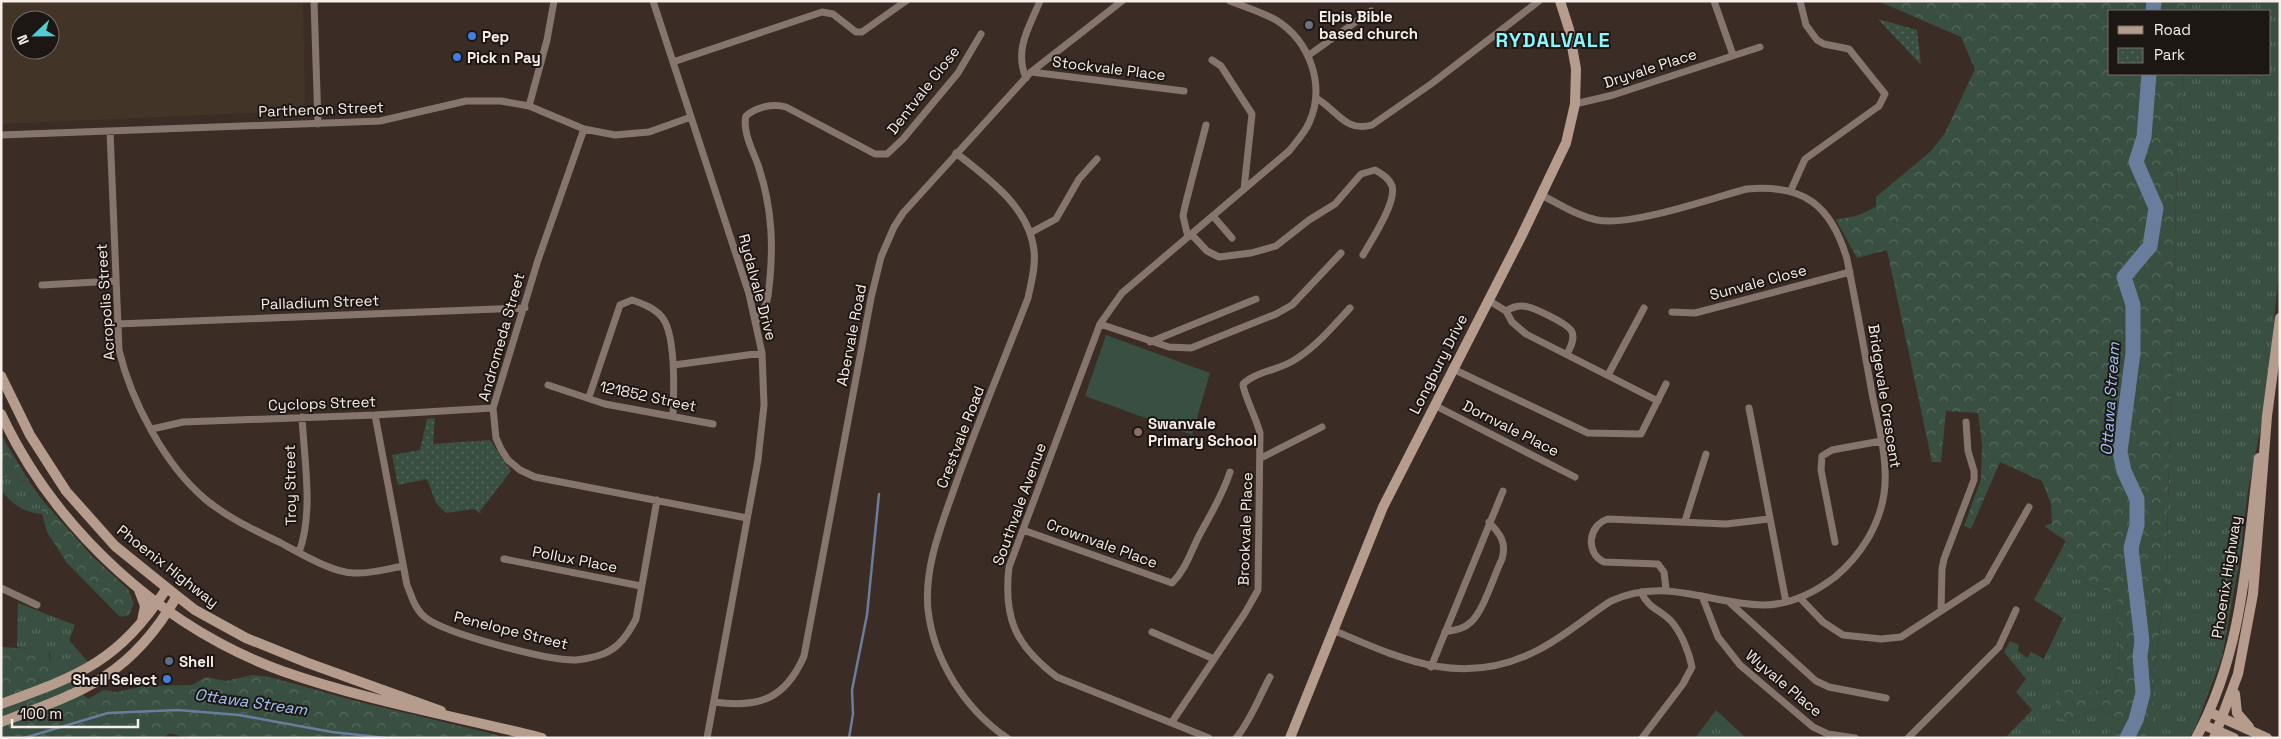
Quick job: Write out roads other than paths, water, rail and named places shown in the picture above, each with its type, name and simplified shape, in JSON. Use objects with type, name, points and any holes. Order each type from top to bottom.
[{"type":"main road","name":"Longbury Drive","points":[[1290,738],[1383,507],[1542,195],[1566,142],[1575,104],[1574,51],[1560,1]]},
{"type":"main road","name":"Phoenix Highway","points":[[2216,734],[2236,680],[2253,594],[2267,416],[2280,318]]},
{"type":"main road","name":"Phoenix Highway","points":[[1,376],[30,435],[66,491],[115,546],[195,610],[246,638],[308,663],[420,702],[446,714]]},
{"type":"main road","name":"Phoenix Highway","points":[[1,414],[37,478],[89,542],[130,580],[168,611],[229,647],[280,670],[417,710],[446,714],[542,738]]},
{"type":"main road","name":"Phoenix Highway","points":[[2196,738],[2209,712],[2228,658],[2240,603],[2262,435],[2267,416]]},
{"type":"main road","points":[[130,580],[145,600],[144,614],[140,626]]},
{"type":"main road","points":[[1,704],[82,673],[112,653],[140,626],[167,588]]},
{"type":"main road","points":[[1,722],[65,698],[102,679],[122,665],[168,611],[177,596]]},
{"type":"main road","points":[[2236,680],[2237,713],[2253,732]]},
{"type":"main road","points":[[2209,712],[2267,738]]},
{"type":"main road","points":[[2204,724],[2216,734],[2234,738]]},
{"type":"street","points":[[314,1],[318,124]]},
{"type":"street","points":[[529,106],[547,40],[554,1]]},
{"type":"street","name":"Rydalvale Drive","points":[[653,1],[757,320],[762,353],[763,424],[707,738]]},
{"type":"street","points":[[673,62],[822,12],[833,14],[856,32],[862,32],[906,1]]},
{"type":"street","points":[[1026,78],[1021,66],[1021,48],[1040,1]]},
{"type":"street","name":"Abervale Road","points":[[714,702],[744,705],[771,697],[792,680],[802,662],[820,578],[881,257],[894,227],[903,213],[956,153],[1031,72],[1122,1]]},
{"type":"street","name":"Southvale Avenue","points":[[1209,738],[1057,677],[1027,651],[1015,633],[1007,600],[1009,567],[1100,324],[1122,293],[1289,151],[1309,124],[1316,98],[1315,73],[1308,56],[1291,32],[1276,20],[1230,1]]},
{"type":"street","points":[[1316,98],[1326,104],[1350,125],[1362,128],[1372,125],[1428,86],[1539,1]]},
{"type":"street","points":[[1714,1],[1732,55]]},
{"type":"street","points":[[1791,190],[1805,159],[1879,106],[1885,94],[1857,56],[1848,49],[1824,44],[1817,40],[1806,25],[1800,1]]},
{"type":"street","points":[[1308,56],[1371,11]]},
{"type":"street","name":"Dentvale Close","points":[[757,320],[766,304],[768,296],[772,233],[767,194],[746,130],[746,116],[761,108],[780,105],[875,154],[886,154],[903,139],[958,73],[981,34]]},
{"type":"street","name":"Dryvale Place","points":[[1575,104],[1613,95],[1760,47]]},
{"type":"street","points":[[1212,60],[1221,66],[1252,114],[1244,189]]},
{"type":"street","name":"Stockvale Place","points":[[1031,72],[1184,91]]},
{"type":"street","name":"Parthenon Street","points":[[1,135],[393,120],[442,106],[466,102],[501,102],[529,106],[584,129],[615,135],[649,132],[691,117]]},
{"type":"street","points":[[1206,125],[1183,216],[1190,236],[1207,251],[1218,257],[1251,253],[1276,246],[1309,220],[1329,209],[1361,174],[1375,170],[1388,180],[1393,188],[1392,200],[1363,255]]},
{"type":"street","name":"Andromeda Street","points":[[584,129],[540,252],[493,408],[496,438],[508,460],[520,470],[535,477],[747,518]]},
{"type":"street","name":"Acropolis Street","points":[[110,131],[117,324],[124,373],[152,429],[175,466],[205,499],[238,522],[299,552],[352,573],[368,573],[403,566]]},
{"type":"street","name":"Crestvale Road","points":[[956,153],[984,174],[1020,213],[1030,233],[1034,252],[1034,271],[1028,298],[962,468],[938,538],[928,590],[928,610],[934,636],[950,674],[974,711],[1007,738]]},
{"type":"street","points":[[1030,233],[1056,219],[1079,180],[1097,159]]},
{"type":"street","name":"Bridgevale Crescent","points":[[1333,630],[1394,656],[1431,667],[1471,669],[1522,658],[1559,638],[1611,601],[1623,595],[1666,589],[1728,601],[1764,605],[1800,598],[1846,568],[1861,551],[1872,531],[1884,493],[1881,441],[1850,272],[1840,236],[1817,205],[1791,190],[1771,188],[1747,189],[1616,221],[1586,218],[1542,195]]},
{"type":"street","points":[[1213,216],[1232,238]]},
{"type":"street","points":[[1100,324],[1168,347],[1191,348],[1276,314],[1298,300],[1340,253]]},
{"type":"street","name":"Sunvale Close","points":[[1672,312],[1687,314],[1701,311],[1850,272]]},
{"type":"street","points":[[42,285],[115,281]]},
{"type":"street","points":[[1150,342],[1256,299]]},
{"type":"street","points":[[589,397],[620,305],[632,300],[645,304],[662,317],[665,322],[674,365],[673,415]]},
{"type":"street","points":[[1488,300],[1506,311],[1516,328],[1658,401]]},
{"type":"street","points":[[1506,311],[1516,306],[1529,307],[1569,327],[1573,334],[1573,340],[1566,354]]},
{"type":"street","name":"Palladium Street","points":[[117,324],[524,308]]},
{"type":"street","name":"Brookvale Place","points":[[1172,722],[1249,608],[1258,590],[1260,432],[1257,417],[1243,387],[1246,381],[1282,366],[1310,349],[1350,308]]},
{"type":"street","points":[[1608,375],[1644,308]]},
{"type":"street","points":[[674,365],[762,353]]},
{"type":"street","points":[[1453,369],[1588,433],[1641,434],[1666,384]]},
{"type":"street","name":"121852 Street","points":[[548,385],[589,397],[605,404],[673,415],[713,424]]},
{"type":"street","name":"Dornvale Place","points":[[1434,404],[1575,476]]},
{"type":"street","name":"Cyclops Street","points":[[152,429],[183,422],[375,415],[493,408]]},
{"type":"street","points":[[1749,408],[1786,602]]},
{"type":"street","name":"Penelope Street","points":[[375,415],[403,566],[415,606],[424,617],[448,630],[560,659],[591,658],[615,648],[628,634],[636,619],[657,500]]},
{"type":"street","name":"Troy Street","points":[[299,552],[304,539],[307,517],[302,417]]},
{"type":"street","points":[[1941,611],[1944,559],[1974,480],[1974,471],[1968,451],[1966,422]]},
{"type":"street","points":[[1261,458],[1322,427]]},
{"type":"street","points":[[1835,542],[1820,463],[1822,456],[1832,450],[1881,441]]},
{"type":"street","points":[[1684,521],[1706,454]]},
{"type":"street","name":"Crownvale Place","points":[[1023,530],[1172,583],[1187,565],[1200,534],[1221,499],[1230,472]]},
{"type":"street","points":[[1431,667],[1503,491]]},
{"type":"street","points":[[1800,598],[1823,622],[1843,635],[1901,638],[1987,581],[2029,507]]},
{"type":"street","points":[[1666,589],[1664,572],[1658,564],[1604,562],[1599,559],[1592,547],[1593,531],[1596,525],[1608,519],[1734,524],[1769,519]]},
{"type":"street","points":[[1445,632],[1458,630],[1471,622],[1477,614],[1502,558],[1505,550],[1502,536],[1489,522]]},
{"type":"street","name":"Pollux Place","points":[[504,559],[641,586]]},
{"type":"street","points":[[1,588],[37,605]]},
{"type":"street","points":[[1641,592],[1648,605],[1671,621],[1683,642],[1692,667],[1683,684],[1642,738]]},
{"type":"street","name":"Wyvale Place","points":[[1702,596],[1718,637],[1740,666],[1813,726],[1828,734],[1855,738]]},
{"type":"street","points":[[1728,601],[1816,681],[1829,687],[1886,698]]},
{"type":"street","points":[[1908,738],[1999,647],[2016,610]]},
{"type":"street","points":[[1152,632],[1214,659]]},
{"type":"street","points":[[1236,738],[1251,716],[1270,676]]},
{"type":"waterway","name":"Ottawa Stream","points":[[2153,10],[2154,1]]},
{"type":"waterway","name":"Ottawa Stream","points":[[2127,738],[2136,720],[2143,693],[2140,656],[2142,641],[2131,548],[2137,525],[2137,499],[2124,471],[2120,452],[2133,353],[2133,305],[2124,277],[2150,246],[2156,208],[2136,162],[2144,137],[2149,75]]},
{"type":"waterway","points":[[849,738],[853,714],[852,690],[867,615],[879,494]]},
{"type":"waterway","name":"Ottawa Stream","points":[[24,738],[108,713],[178,710],[239,715],[332,732],[386,738]]},
{"type":"place","name":"Elpis Bible based church","points":[[1309,25]]},
{"type":"place","name":"Pep","points":[[472,36]]},
{"type":"place","name":"Pick n Pay","points":[[457,57]]},
{"type":"place","name":"Swanvale Primary School","points":[[1138,432]]},
{"type":"place","name":"Shell","points":[[169,661]]},
{"type":"place","name":"Shell Select","points":[[167,679]]},
{"type":"district","name":"RYDALVALE","points":[[1553,40]]}]
